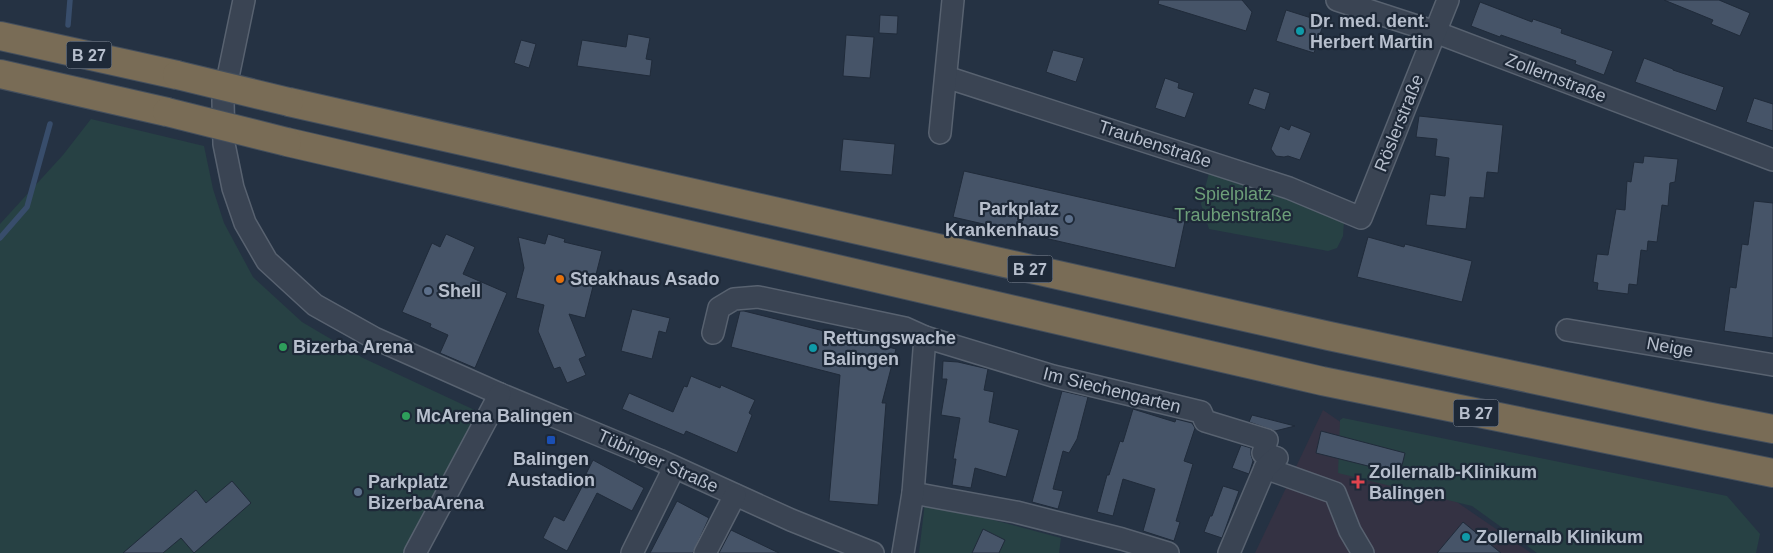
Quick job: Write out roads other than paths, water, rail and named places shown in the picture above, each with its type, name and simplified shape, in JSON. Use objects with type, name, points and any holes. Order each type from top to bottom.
[{"type":"highway","name":"B 27","points":[[0,36],[1329,336],[1773,429]]},
{"type":"highway","name":"B 27","points":[[0,74],[1322,381],[1706,461],[1773,473]]},
{"type":"highway","points":[[1706,461],[1750,482],[1773,489]]},
{"type":"street","name":"Tübinger Straße","points":[[244,0],[223,101],[224,144],[233,188],[245,223],[267,261],[315,305],[374,338],[866,552]]},
{"type":"street","points":[[940,133],[952,0]]},
{"type":"street","name":"Zollernstraße","points":[[1337,0],[1435,32],[1773,160]]},
{"type":"street","name":"Röslerstraße","points":[[1361,218],[1448,0]]},
{"type":"street","name":"Traubenstraße","points":[[946,77],[1289,188],[1361,218]]},
{"type":"street","name":"Im Siechengarten","points":[[713,334],[719,308],[734,300],[758,297],[905,328],[925,337],[1053,376],[1201,412],[1205,422],[1267,440],[1263,454],[1273,460]]},
{"type":"street","name":"Neige","points":[[1567,330],[1773,365]]},
{"type":"street","points":[[903,553],[913,493],[925,337]]},
{"type":"street","points":[[415,553],[500,394]]},
{"type":"street","points":[[1229,553],[1273,460],[1336,493],[1350,531],[1364,553]]},
{"type":"street","points":[[632,553],[674,468]]},
{"type":"street","points":[[913,493],[1016,512],[1122,539],[1168,553]]},
{"type":"street","points":[[705,553],[735,495]]},
{"type":"waterway","points":[[68,25],[70,0]]},
{"type":"waterway","points":[[0,238],[27,207],[50,124]]},
{"type":"place","name":"Dr. med. dent. Herbert Martin","points":[[1300,31]]},
{"type":"place","name":"Parkplatz Krankenhaus","points":[[1069,219]]},
{"type":"place","name":"Steakhaus Asado","points":[[560,279]]},
{"type":"place","name":"Shell","points":[[428,291]]},
{"type":"place","name":"Bizerba Arena","points":[[283,347]]},
{"type":"place","name":"Rettungswache Balingen","points":[[813,348]]},
{"type":"place","name":"McArena Balingen","points":[[406,416]]},
{"type":"place","name":"Balingen Austadion","points":[[551,440]]},
{"type":"place","name":"Zollernalb-Klinikum Balingen","points":[[1358,482]]},
{"type":"place","name":"Parkplatz BizerbaArena","points":[[358,492]]},
{"type":"place","name":"Zollernalb Klinikum","points":[[1466,537]]},
{"type":"park label","name":"Spielplatz Traubenstraße","points":[[1233,204]]}]
